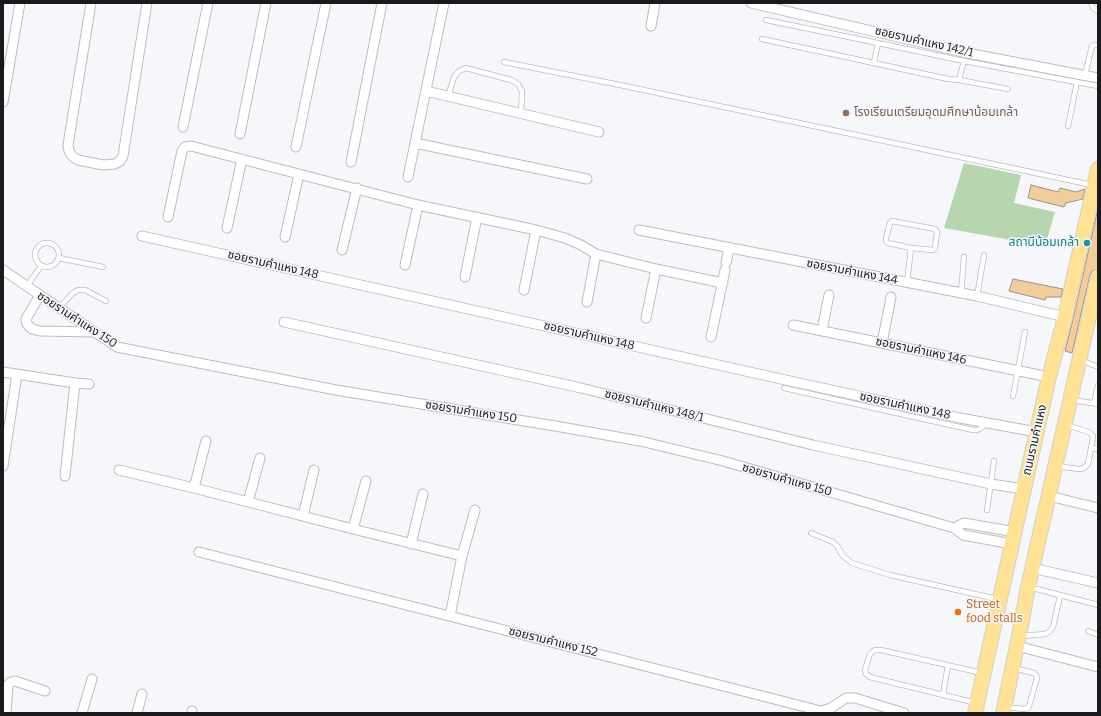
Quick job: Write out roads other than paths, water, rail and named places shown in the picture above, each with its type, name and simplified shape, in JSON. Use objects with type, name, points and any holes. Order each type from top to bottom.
[{"type":"main road","name":"ถนนรามคำแหง","points":[[976,708],[1049,378],[1065,317],[1098,169]]},
{"type":"main road","points":[[1003,710],[1032,568],[1098,277]]},
{"type":"street","points":[[3,102],[20,3]]},
{"type":"street","points":[[91,3],[68,145],[72,156],[78,160],[103,165],[115,164],[120,161],[122,156],[147,3]]},
{"type":"street","points":[[183,127],[208,3]]},
{"type":"street","points":[[240,134],[266,3]]},
{"type":"street","points":[[296,147],[326,3]]},
{"type":"street","points":[[351,162],[382,3]]},
{"type":"street","points":[[408,177],[444,3]]},
{"type":"street","points":[[651,26],[655,3]]},
{"type":"street","name":"ซอยรามคำแหง 142/1","points":[[751,3],[967,52],[1098,78]]},
{"type":"street","points":[[426,91],[600,132]]},
{"type":"street","points":[[415,143],[587,179]]},
{"type":"street","points":[[168,217],[182,151],[185,146],[191,146],[418,204],[536,230],[566,238],[596,254],[656,269],[723,283]]},
{"type":"street","points":[[227,228],[242,159]]},
{"type":"street","points":[[285,237],[298,174]]},
{"type":"street","points":[[342,250],[357,188]]},
{"type":"street","points":[[405,265],[418,204]]},
{"type":"street","points":[[465,277],[477,217]]},
{"type":"street","points":[[524,290],[536,230]]},
{"type":"street","name":"ซอยรามคำแหง 144","points":[[639,230],[977,296],[1065,317]]},
{"type":"street","name":"ซอยรามคำแหง 148","points":[[142,236],[781,379],[1037,432]]},
{"type":"street","points":[[711,337],[729,248]]},
{"type":"street","points":[[587,302],[596,254]]},
{"type":"street","points":[[646,318],[656,269]]},
{"type":"street","name":"ซอยรามคำแหง 150","points":[[4,271],[117,347],[128,350],[336,390],[640,441],[723,461],[954,528],[963,535],[1013,538]]},
{"type":"street","points":[[40,295],[26,319],[27,324],[32,329],[40,331],[94,332]]},
{"type":"street","points":[[822,330],[829,295]]},
{"type":"street","points":[[882,343],[891,297]]},
{"type":"street","name":"ซอยรามคำแหง 148/1","points":[[284,322],[581,388],[813,445],[991,484],[1024,489]]},
{"type":"street","name":"ซอยรามคำแหง 146","points":[[793,325],[1049,378]]},
{"type":"street","points":[[3,372],[89,384]]},
{"type":"street","points":[[3,466],[18,374]]},
{"type":"street","points":[[65,476],[75,383]]},
{"type":"street","points":[[194,488],[206,441]]},
{"type":"street","points":[[248,502],[260,458]]},
{"type":"street","points":[[119,470],[462,556]]},
{"type":"street","points":[[303,516],[314,470]]},
{"type":"street","points":[[353,529],[366,481]]},
{"type":"street","points":[[412,544],[423,494]]},
{"type":"street","points":[[1049,496],[1098,508]]},
{"type":"street","points":[[450,616],[462,556],[475,510]]},
{"type":"street","name":"ซอยรามคำแหง 152","points":[[199,552],[821,711],[831,708],[846,698],[855,698],[878,710],[904,713]]},
{"type":"street","points":[[1032,568],[1098,583]]},
{"type":"street","points":[[1018,641],[1098,667]]},
{"type":"street","points":[[82,713],[92,679]]},
{"type":"street","points":[[6,713],[8,685],[11,682],[15,681],[45,692]]},
{"type":"street","points":[[137,713],[142,694]]},
{"type":"lane","points":[[1091,3],[1093,8],[1098,11]]},
{"type":"lane","points":[[766,20],[964,61],[1098,86]]},
{"type":"lane","points":[[762,39],[948,79],[1008,89]]},
{"type":"lane","points":[[874,63],[878,43]]},
{"type":"lane","points":[[1084,76],[1092,46],[1098,45]]},
{"type":"lane","points":[[959,80],[964,61]]},
{"type":"lane","points":[[504,62],[628,86],[1094,186]]},
{"type":"lane","points":[[448,96],[454,77],[459,71],[466,68],[511,80],[518,84],[522,91],[521,114]]},
{"type":"lane","points":[[1068,126],[1077,82]]},
{"type":"lane","points":[[892,221],[936,230],[936,247],[933,250],[911,248],[888,243],[886,241],[890,223],[892,221]]},
{"type":"lane","points":[[50,243],[57,247],[60,254],[55,265],[45,267],[41,266],[36,260],[35,253],[37,249],[43,244],[50,243]]},
{"type":"lane","points":[[907,283],[911,248]]},
{"type":"lane","points":[[977,296],[984,255]]},
{"type":"lane","points":[[961,293],[964,257]]},
{"type":"lane","points":[[59,258],[103,267]]},
{"type":"lane","points":[[27,286],[41,266]]},
{"type":"lane","points":[[59,308],[72,294],[78,290],[84,290],[106,301]]},
{"type":"lane","points":[[1014,396],[1026,332]]},
{"type":"lane","points":[[1080,359],[1098,367]]},
{"type":"lane","points":[[1070,400],[1096,403],[1098,386]]},
{"type":"lane","points":[[784,388],[973,430],[981,428],[987,422]]},
{"type":"lane","points":[[1056,466],[1079,469],[1084,468],[1088,464],[1093,436],[1089,432],[1065,425]]},
{"type":"lane","points":[[1091,448],[1098,449]]},
{"type":"lane","points":[[987,510],[994,461]]},
{"type":"lane","points":[[811,534],[833,542],[843,556],[852,564],[890,575],[1000,600]]},
{"type":"lane","points":[[1028,587],[1098,606]]},
{"type":"lane","points":[[1018,641],[1050,632],[1053,628],[1060,596]]},
{"type":"lane","points":[[1088,631],[1098,635]]},
{"type":"lane","points":[[976,708],[943,695],[870,677],[866,674],[865,670],[870,654],[875,650],[881,650],[984,673]]},
{"type":"lane","points":[[943,695],[948,665]]},
{"type":"lane","points":[[1003,710],[1028,708],[1037,678],[1034,673],[1013,667]]},
{"type":"place","name":"โรงเรียนเตรียมอุดมศึกษาน้อมเกล้า","points":[[846,113]]},
{"type":"place","name":"สถานีน้อมเกล้า","points":[[1087,243]]},
{"type":"place","name":"Street food stalls","points":[[958,612]]}]
